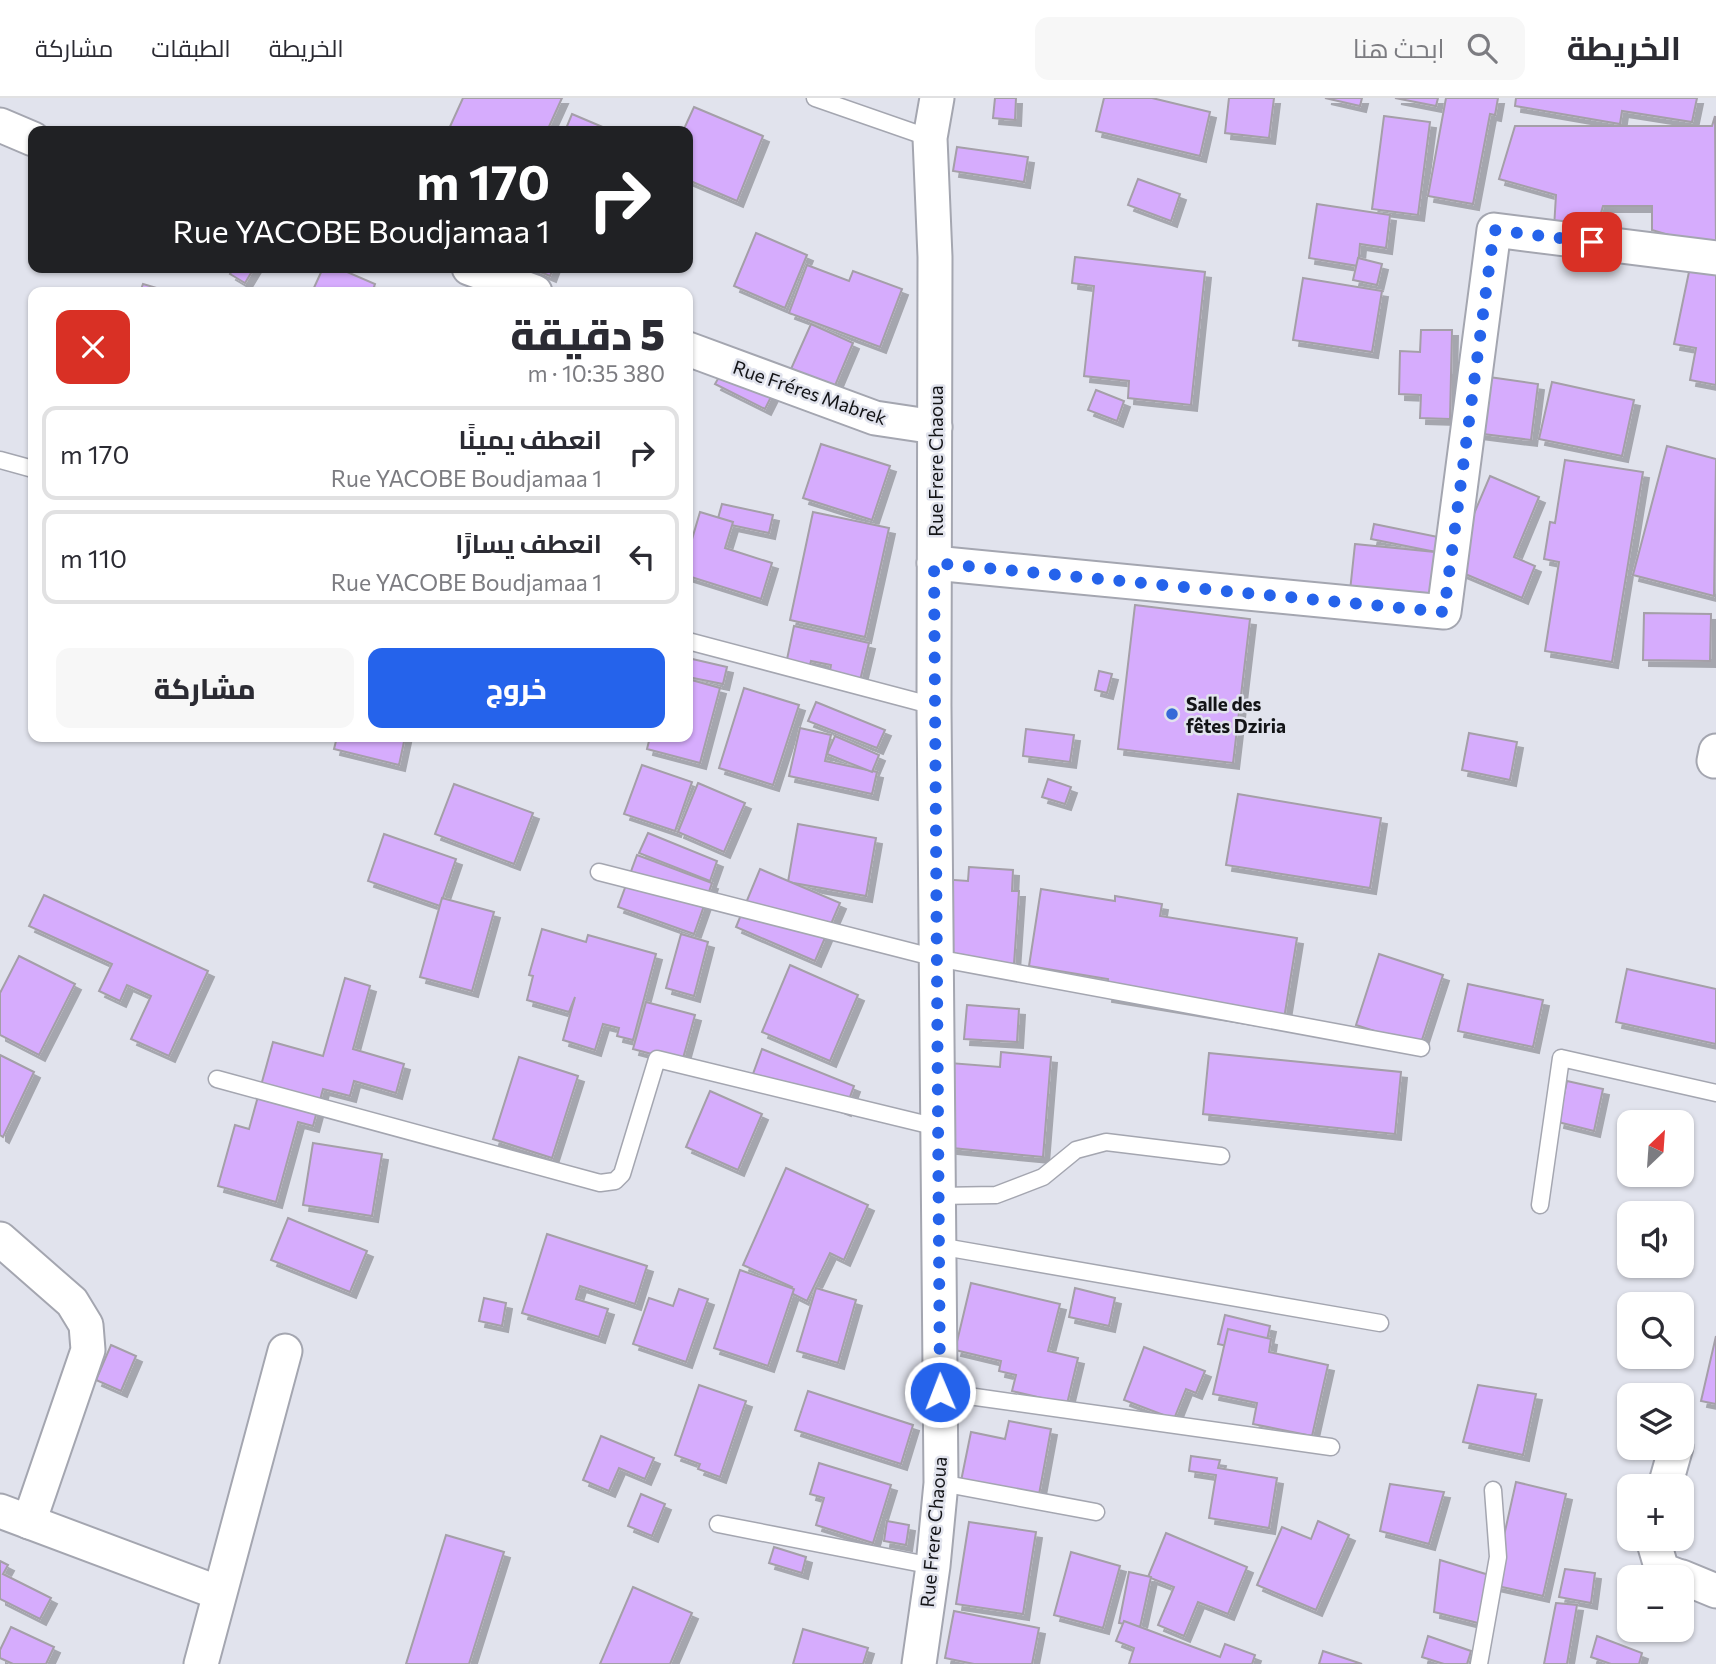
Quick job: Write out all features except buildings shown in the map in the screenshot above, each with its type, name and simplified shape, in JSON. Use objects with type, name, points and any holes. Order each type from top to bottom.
[{"type":"street","name":"Rue Frere Chaoua","points":[[919,1664],[941,1483],[934,706],[935,257],[930,138],[937,98]]},
{"type":"street","points":[[0,125],[28,137]]},
{"type":"street","points":[[934,563],[1444,612],[1494,230],[1716,258]]},
{"type":"street","points":[[483,273],[521,287]]},
{"type":"street","name":"Rue Fréres Mabrek","points":[[693,351],[875,418],[935,427]]},
{"type":"street","points":[[0,1239],[72,1302],[86,1325],[88,1350],[15,1516],[219,1593]]},
{"type":"street","points":[[201,1664],[285,1351]]},
{"type":"street","points":[[1694,1582],[1716,1591]]},
{"type":"lane","points":[[815,98],[930,138]]},
{"type":"lane","points":[[0,460],[28,468]]},
{"type":"lane","points":[[693,642],[934,706]]},
{"type":"lane","points":[[599,872],[936,958],[1420,1048]]},
{"type":"lane","points":[[1539,1205],[1561,1058],[1716,1093]]},
{"type":"lane","points":[[218,1079],[600,1183],[615,1181],[622,1174],[657,1059],[937,1127]]},
{"type":"lane","points":[[938,1196],[996,1195],[1043,1177],[1076,1150],[1106,1142],[1221,1156]]},
{"type":"lane","points":[[938,1246],[1380,1323]]},
{"type":"lane","points":[[940,1392],[1331,1447]]},
{"type":"lane","points":[[941,1483],[1096,1512]]},
{"type":"lane","points":[[1479,1664],[1498,1557],[1493,1490]]},
{"type":"lane","points":[[718,1524],[933,1566]]},
{"type":"place","name":"Salle des fêtes Dziria","points":[[1172,714]]},
{"type":"route","points":[[940,1392],[934,563],[1444,612],[1494,230],[1592,242]]}]
